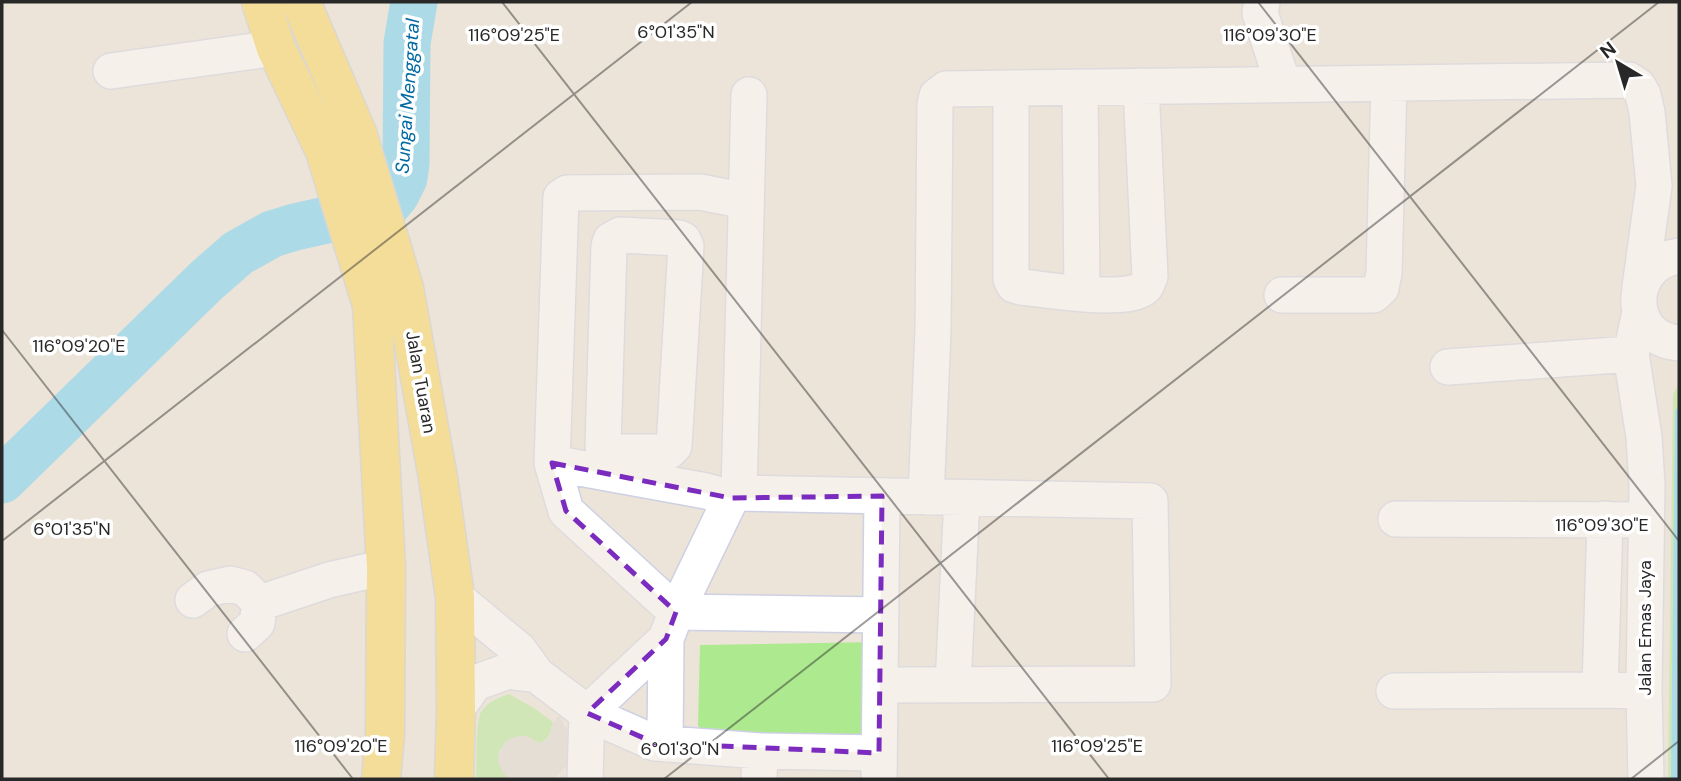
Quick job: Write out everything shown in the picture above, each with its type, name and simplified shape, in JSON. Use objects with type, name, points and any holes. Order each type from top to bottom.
[{"type":"main road","name":"Jalan Tuaran","points":[[261,2],[276,48],[341,142]]},
{"type":"main road","name":"Jalan Tuaran","points":[[301,2],[438,478],[455,597],[454,779]]},
{"type":"main road","name":"Jalan Tuaran","points":[[381,779],[385,734],[388,297]]},
{"type":"main road","points":[[432,779],[456,710]]},
{"type":"street","points":[[1262,2],[1259,13],[1283,84]]},
{"type":"street","points":[[111,71],[276,48]]},
{"type":"street","points":[[926,497],[933,330],[935,104],[937,96],[950,88],[1629,80],[1638,86],[1643,95],[1654,186],[1631,354],[1448,368]]},
{"type":"street","points":[[1282,295],[1373,295],[1381,288],[1384,273],[1389,83]]},
{"type":"street","points":[[1011,88],[1011,279],[1014,285],[1121,295],[1145,287],[1150,277],[1140,86]]},
{"type":"street","points":[[1080,87],[1082,293]]},
{"type":"street","points":[[586,779],[587,713],[671,626],[735,495],[749,95]]},
{"type":"street","points":[[607,172],[747,186]]},
{"type":"street","points":[[665,744],[671,626],[566,511],[552,463],[561,197],[567,193],[700,192],[747,186]]},
{"type":"street","points":[[1654,186],[1668,225],[1679,242]]},
{"type":"street","points":[[552,463],[637,465],[668,452],[674,446],[685,246],[679,238],[620,235],[611,240],[608,260],[603,446],[606,450],[637,465],[706,491],[735,495],[1150,501],[1153,684],[880,685]]},
{"type":"street","points":[[1677,343],[1653,333],[1645,323],[1640,299],[1646,276],[1653,266],[1679,256]]},
{"type":"street","points":[[1639,394],[1645,370],[1657,356],[1677,343]]},
{"type":"street","name":"Jalan Emas Jaya","points":[[1631,354],[1639,394],[1647,485],[1644,691],[1646,779]]},
{"type":"street","points":[[455,597],[519,650],[537,676],[587,713],[655,743],[760,765],[879,766],[882,496]]},
{"type":"street","points":[[953,685],[962,498]]},
{"type":"street","points":[[1396,519],[1646,520]]},
{"type":"street","points":[[1600,690],[1605,519]]},
{"type":"street","points":[[260,603],[329,580],[386,567]]},
{"type":"street","points":[[193,600],[208,589],[230,584],[245,589],[260,603]]},
{"type":"street","points":[[245,634],[257,623],[260,603]]},
{"type":"street","points":[[671,626],[881,615]]},
{"type":"street","points":[[456,710],[475,683],[508,671],[537,676]]},
{"type":"street","points":[[1394,691],[1644,691]]},
{"type":"highlighted area","points":[[552,463],[731,498],[882,496],[879,753],[655,743],[587,713],[666,639],[676,612],[566,511]]},
{"type":"green space","points":[[1679,384],[1679,779],[1668,779],[1673,394]]},
{"type":"green space","points":[[876,642],[867,734],[855,738],[702,735],[698,725],[700,645]]},
{"type":"green space","points":[[509,694],[553,722],[550,732],[545,740],[539,743],[534,740],[500,749],[500,762],[508,779],[476,779],[477,735],[481,712],[497,698]]},
{"type":"shaded area","points":[[559,716],[568,731],[570,745],[566,767],[553,779],[509,779],[502,771],[498,757],[504,743],[519,736],[527,736],[539,743],[545,741],[549,737],[553,722]]},
{"type":"waterway","name":"Sungai Menggatal","points":[[2,480],[238,253],[272,234],[385,207],[404,178],[407,43],[414,2]]},
{"type":"waterway","points":[[1675,779],[1679,412]]}]
